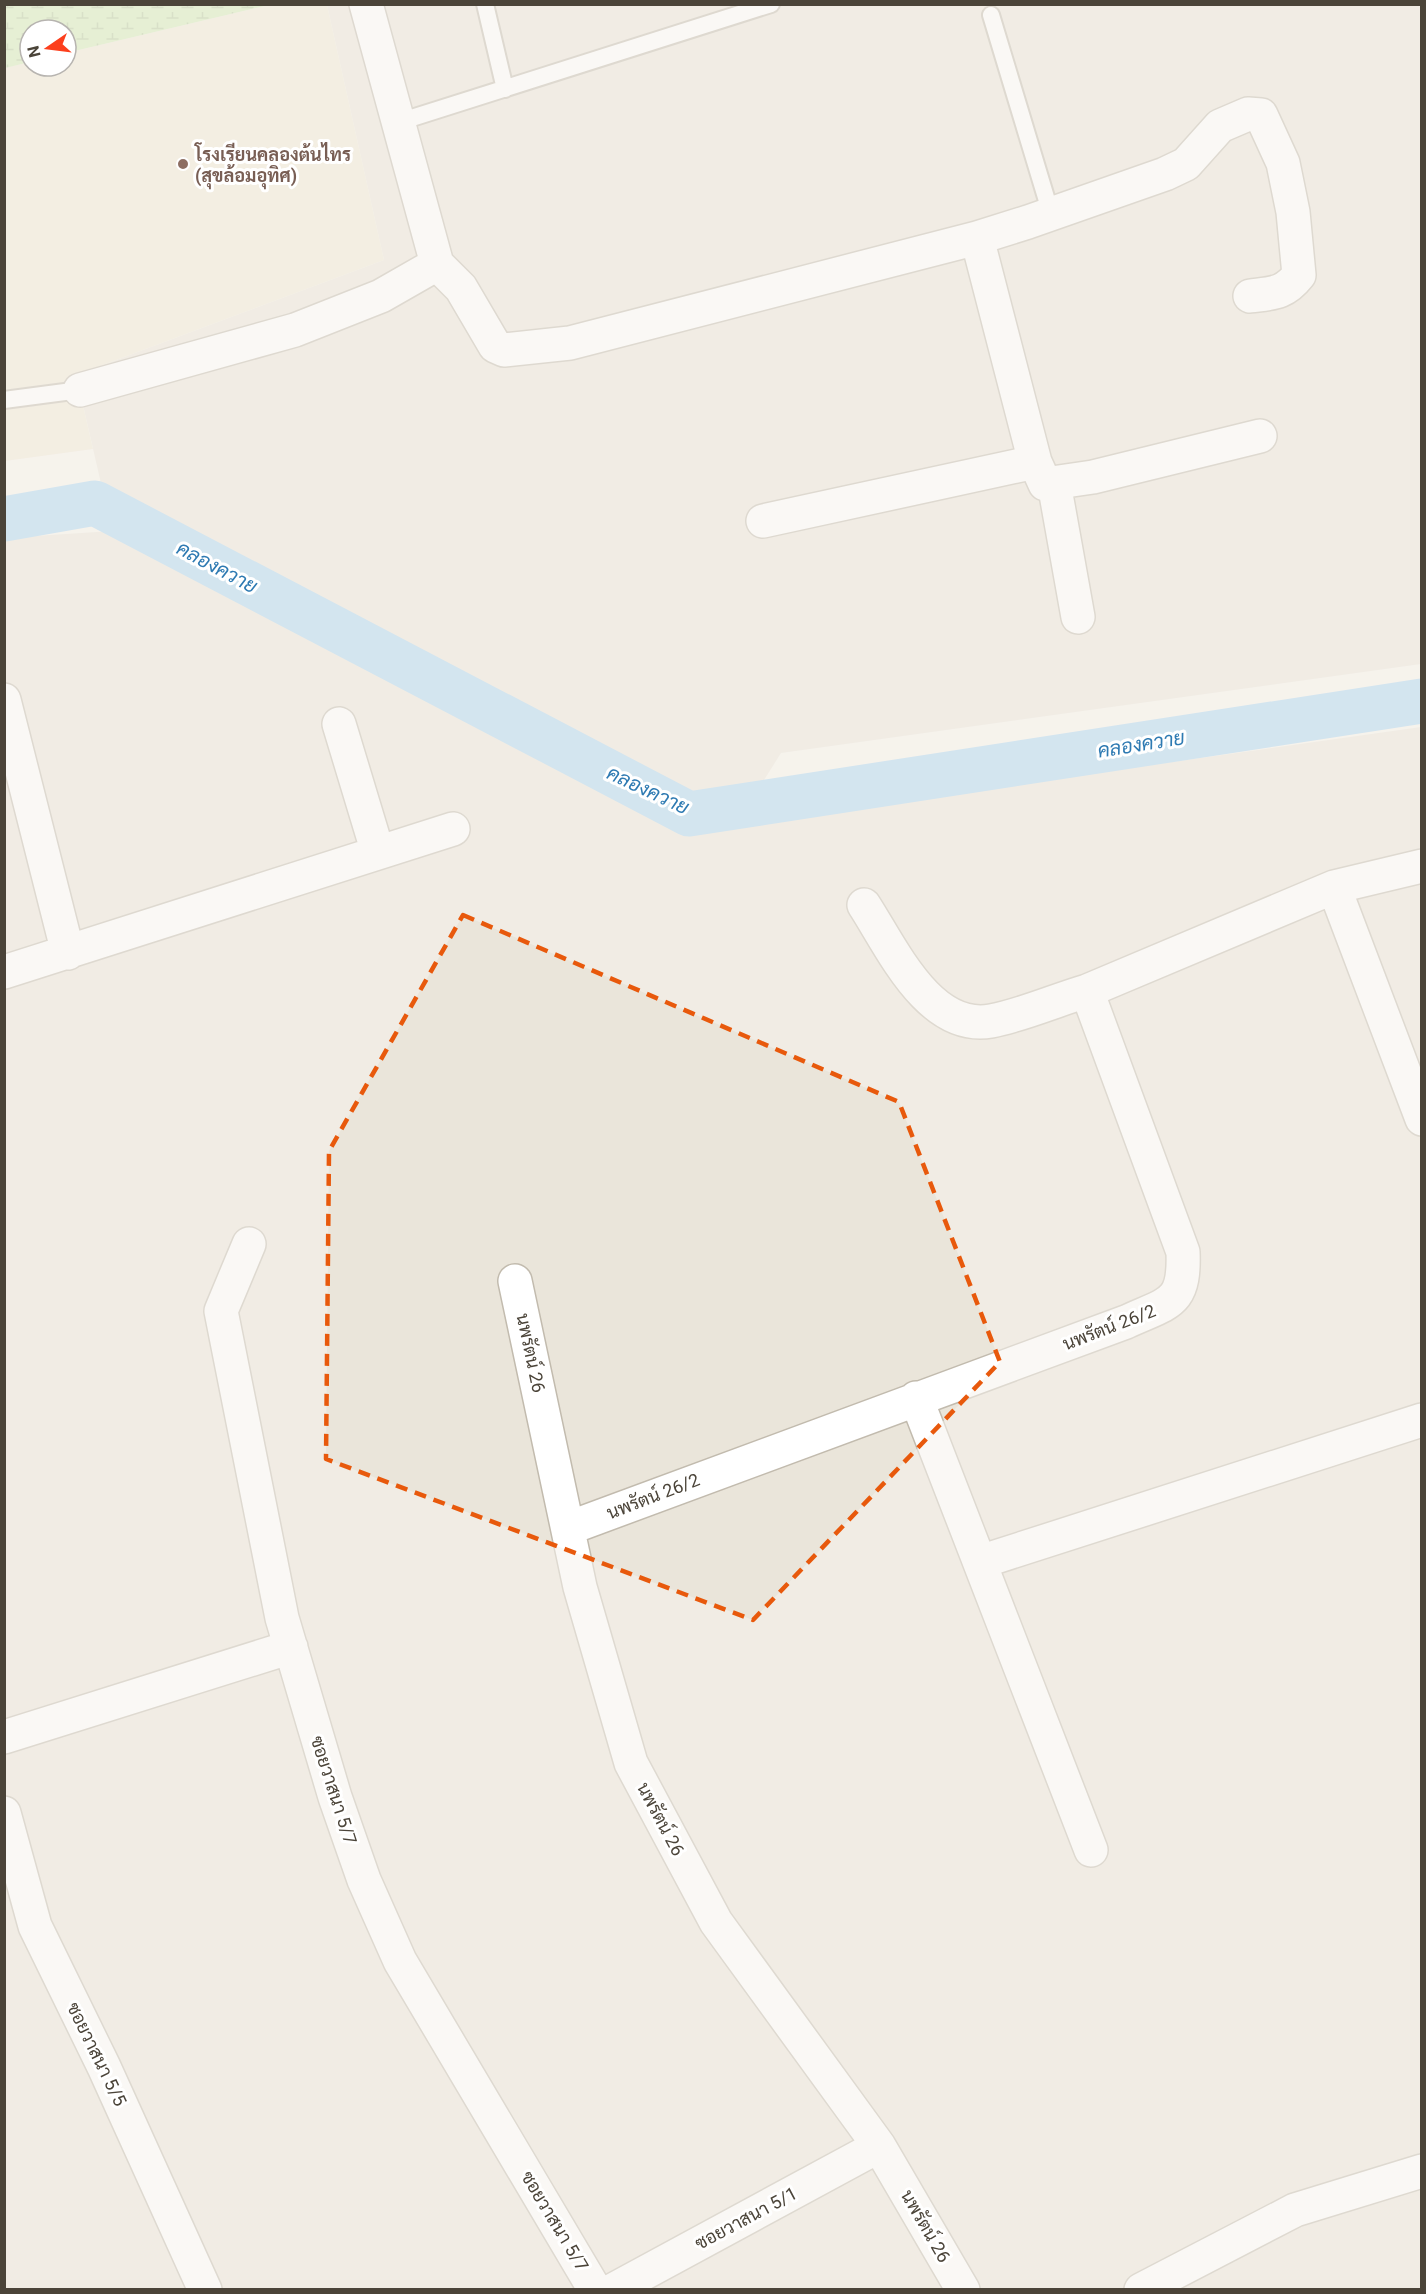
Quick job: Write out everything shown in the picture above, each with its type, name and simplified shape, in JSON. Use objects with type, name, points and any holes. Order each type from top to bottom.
[{"type":"street","points":[[366,4],[437,264],[461,288],[495,346],[504,350],[570,343],[977,238],[1166,174],[1186,164],[1220,126],[1248,114],[1262,115],[1283,163],[1293,212],[1299,275],[1290,287],[1278,292],[1250,296]]},
{"type":"street","points":[[977,238],[1045,473],[1078,617]]},
{"type":"street","points":[[80,390],[295,330],[381,296],[437,264]]},
{"type":"street","points":[[763,521],[1045,473],[1093,477],[1260,436]]},
{"type":"street","points":[[4,700],[68,953]]},
{"type":"street","points":[[339,724],[378,853]]},
{"type":"street","points":[[4,972],[453,829]]},
{"type":"street","points":[[864,905],[932,1004],[961,1021],[991,1021],[1087,991],[1334,887],[1422,866]]},
{"type":"street","points":[[1334,887],[1422,1119]]},
{"type":"street","name":"นพรัตน์ 26/2","points":[[569,1528],[1126,1322],[1171,1302],[1182,1288],[1183,1252],[1087,991]]},
{"type":"street","name":"ซอยวาสนา 5/7","points":[[249,1244],[221,1311],[282,1618],[335,1797],[364,1880],[400,1961],[595,2289]]},
{"type":"street","name":"นพรัตน์ 26","points":[[515,1281],[580,1587],[631,1763],[716,1922],[879,2146],[963,2289]]},
{"type":"street","points":[[916,1398],[1091,1850]]},
{"type":"street","points":[[980,1562],[1422,1420]]},
{"type":"street","points":[[4,1737],[291,1647]]},
{"type":"street","name":"ซอยวาสนา 5/5","points":[[4,1813],[35,1926],[104,2067],[205,2289]]},
{"type":"street","name":"ซอยวาสนา 5/1","points":[[613,2289],[879,2146]]},
{"type":"street","points":[[1141,2289],[1295,2210],[1422,2171]]},
{"type":"lane","points":[[485,4],[505,89]]},
{"type":"lane","points":[[399,122],[771,4]]},
{"type":"lane","points":[[991,15],[1052,214]]},
{"type":"lane","points":[[4,400],[80,390]]},
{"type":"highlighted area","points":[[463,915],[899,1102],[1000,1362],[753,1620],[326,1459],[329,1151]]},
{"type":"shaded area","name":"โรงเรียนคลองต้นไทร (สุขล้อมอุทิศ)","points":[[269,5],[327,5],[384,260],[76,375],[93,449],[5,461],[4,68],[18,65],[18,78],[78,78],[78,50]]},
{"type":"shaded area","points":[[327,5],[1421,5],[1421,664],[781,753],[737,823],[1421,727],[1421,2289],[5,2290],[4,538],[112,531],[76,375],[384,260]]},
{"type":"green space","points":[[5,4],[269,5],[78,50],[78,18],[18,18],[18,65],[5,68]]},
{"type":"waterway","name":"คลองควาย","points":[[4,519],[95,503],[689,814],[1422,701]]},
{"type":"place","name":"โรงเรียนคลองต้นไทร (สุขล้อมอุทิศ)","points":[[183,164]]}]
